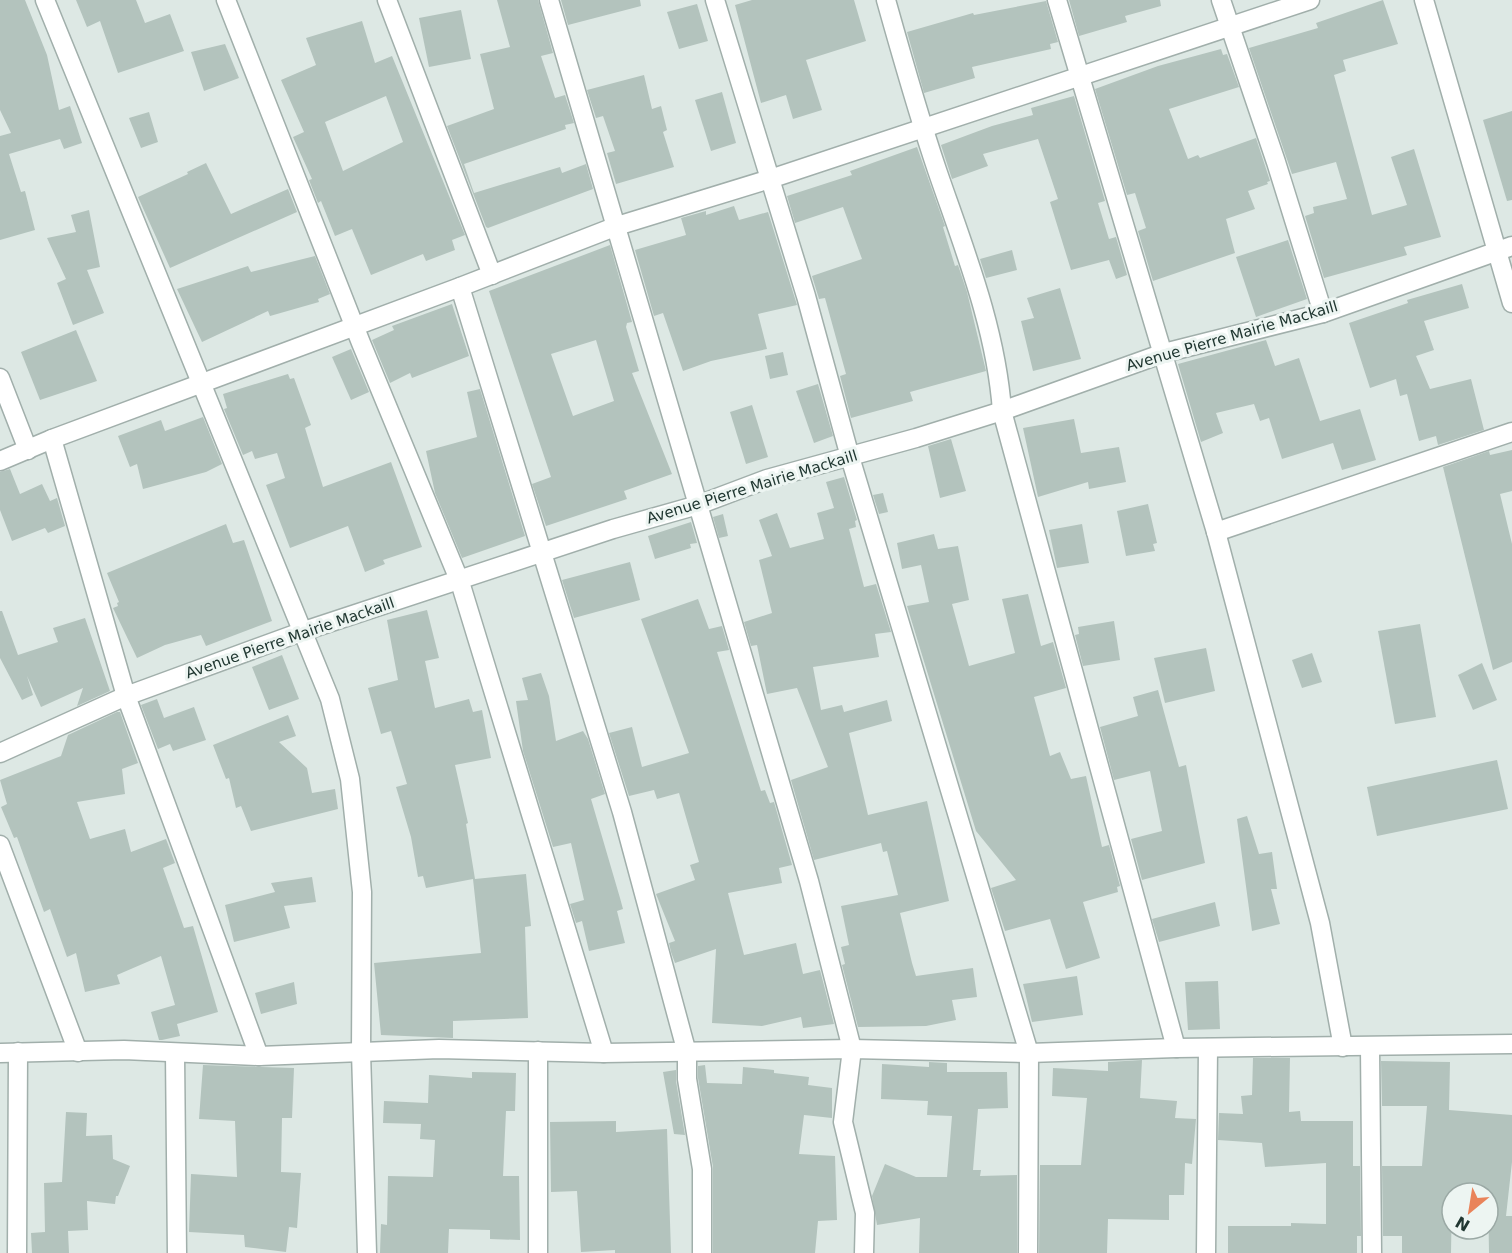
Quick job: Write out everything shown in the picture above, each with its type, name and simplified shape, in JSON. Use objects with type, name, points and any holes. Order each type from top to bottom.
[{"type":"street","points":[[45,0],[330,699],[350,779],[362,892],[361,1052],[367,1253]]},
{"type":"street","points":[[226,0],[355,327],[460,582],[604,1053]]},
{"type":"street","points":[[387,0],[492,275]]},
{"type":"street","points":[[549,0],[809,881],[852,1049],[843,1122],[865,1213],[864,1253]]},
{"type":"street","points":[[715,0],[806,296],[850,457],[1029,1053],[1028,1253]]},
{"type":"street","points":[[886,0],[923,128],[983,304],[1000,378],[1002,411],[1176,1048]]},
{"type":"street","points":[[1057,0],[1216,532],[1320,923],[1342,1047]]},
{"type":"street","points":[[1221,0],[1276,162],[1323,313]]},
{"type":"street","points":[[0,461],[52,439],[492,275],[617,225],[770,178],[1310,0]]},
{"type":"street","points":[[1424,0],[1504,249],[1512,303]]},
{"type":"street","name":"Avenue Pierre Mairie Mackaill","points":[[0,753],[126,696],[301,632],[698,505],[767,479],[850,457],[1002,411],[1164,353],[1323,313],[1504,249]]},
{"type":"street","points":[[460,287],[544,553],[622,812],[687,1053],[687,1079],[702,1169],[702,1253]]},
{"type":"street","points":[[0,378],[28,450]]},
{"type":"street","points":[[1216,532],[1512,432]]},
{"type":"street","points":[[52,439],[126,696],[259,1056]]},
{"type":"street","points":[[0,845],[78,1052]]},
{"type":"street","points":[[0,1053],[124,1050],[259,1056],[439,1049],[687,1053],[852,1049],[1029,1053],[1176,1048],[1370,1048],[1512,1044]]},
{"type":"street","points":[[1206,1253],[1208,1048]]},
{"type":"street","points":[[1370,1048],[1372,1253]]},
{"type":"street","points":[[538,1051],[538,1253]]},
{"type":"street","points":[[17,1253],[18,1052]]},
{"type":"street","points":[[175,1054],[177,1253]]},
{"type":"building","points":[[0,0],[25,0],[47,55],[59,110],[70,106],[82,143],[64,149],[60,139],[9,154],[21,192],[25,191],[35,230],[0,240],[0,136],[11,133],[0,110]]},
{"type":"building","points":[[76,0],[136,0],[145,23],[170,14],[184,51],[118,73],[100,21],[87,27]]},
{"type":"building","points":[[497,0],[538,0],[553,53],[541,56],[555,98],[565,95],[574,123],[565,125],[566,129],[464,164],[474,193],[560,167],[562,173],[586,164],[593,189],[488,228],[447,126],[494,109],[480,54],[510,47]]},
{"type":"building","points":[[561,0],[640,0],[641,6],[568,25]]},
{"type":"building","points":[[752,0],[854,0],[866,41],[806,60],[822,110],[793,119],[786,95],[761,103],[735,5]]},
{"type":"building","points":[[1069,0],[1160,0],[1161,6],[1125,16],[1127,22],[1079,36]]},
{"type":"building","points":[[1383,0],[1398,44],[1343,60],[1346,71],[1334,75],[1372,215],[1407,205],[1391,157],[1414,149],[1441,237],[1404,247],[1407,255],[1324,278],[1305,216],[1314,213],[1313,207],[1347,199],[1336,162],[1292,174],[1249,48],[1318,28],[1316,23]]},
{"type":"building","points":[[1046,1],[1058,42],[1050,44],[1051,49],[972,67],[975,78],[924,93],[907,32],[973,13],[974,15]]},
{"type":"building","points":[[697,4],[708,41],[679,49],[667,12]]},
{"type":"building","points":[[461,10],[471,59],[429,67],[419,18]]},
{"type":"building","points":[[362,21],[375,63],[392,56],[465,235],[452,240],[455,250],[426,261],[423,254],[371,275],[352,229],[335,236],[321,201],[318,203],[309,180],[312,179],[293,137],[304,132],[281,80],[316,65],[306,38]],"holes":[[[386,96],[403,142],[343,171],[325,122]]]},
{"type":"building","points":[[225,44],[239,78],[204,91],[191,52]]},
{"type":"building","points":[[1221,49],[1223,55],[1227,54],[1239,87],[1169,109],[1188,159],[1198,155],[1200,158],[1256,138],[1270,181],[1267,182],[1268,184],[1248,191],[1255,209],[1226,219],[1235,253],[1153,281],[1138,231],[1146,228],[1135,193],[1127,195],[1095,89],[1158,66]]},
{"type":"building","points":[[644,75],[652,109],[661,106],[667,130],[663,132],[674,167],[616,184],[607,153],[615,151],[603,116],[596,118],[587,90]]},
{"type":"building","points":[[722,92],[736,143],[711,151],[695,100]]},
{"type":"building","points":[[1074,96],[1105,201],[1098,203],[1109,239],[1116,237],[1127,275],[1116,279],[1109,260],[1071,270],[1050,202],[1058,199],[1038,139],[983,154],[988,166],[952,179],[941,145],[992,126],[1033,115],[1031,108]]},
{"type":"building","points":[[1512,111],[1512,200],[1507,201],[1483,120]]},
{"type":"building","points":[[149,112],[158,142],[141,148],[129,118]]},
{"type":"building","points":[[917,147],[945,226],[943,227],[955,266],[958,265],[967,292],[986,371],[910,392],[913,401],[851,418],[840,376],[846,374],[825,298],[819,299],[812,276],[862,259],[843,207],[795,223],[787,196],[852,175],[850,171]]},
{"type":"building","points":[[206,163],[231,214],[288,189],[297,212],[170,268],[138,197]]},
{"type":"building","points":[[734,206],[739,220],[768,212],[797,305],[758,314],[767,349],[711,361],[683,371],[663,313],[654,316],[635,250],[686,235],[681,218],[706,211],[706,215]]},
{"type":"building","points":[[89,210],[100,267],[87,270],[104,313],[73,325],[57,283],[66,279],[47,238],[76,232],[71,215]]},
{"type":"building","points":[[1288,240],[1307,299],[1256,317],[1236,257]]},
{"type":"building","points":[[610,245],[632,322],[627,323],[626,327],[639,371],[632,373],[672,474],[624,491],[627,499],[546,526],[532,484],[551,477],[489,291]],"holes":[[[596,340],[614,401],[573,416],[551,354]]]},
{"type":"building","points":[[1012,250],[1017,270],[986,278],[980,259]]},
{"type":"building","points":[[315,256],[330,294],[318,299],[319,302],[270,316],[268,311],[202,342],[177,289],[248,266],[251,272]]},
{"type":"building","points":[[1462,284],[1469,308],[1424,321],[1434,350],[1416,356],[1430,389],[1471,379],[1484,430],[1438,445],[1436,436],[1419,441],[1407,394],[1400,396],[1396,379],[1370,388],[1349,323],[1408,303],[1407,300]]},
{"type":"building","points":[[1060,288],[1081,359],[1033,371],[1021,321],[1034,318],[1027,298]]},
{"type":"building","points":[[452,304],[469,356],[412,378],[410,373],[390,383],[372,340],[394,330],[392,326]]},
{"type":"building","points":[[76,330],[97,381],[40,400],[21,352]]},
{"type":"building","points":[[1266,340],[1275,366],[1299,358],[1320,421],[1360,409],[1376,460],[1342,470],[1333,443],[1282,459],[1269,418],[1260,421],[1254,404],[1216,413],[1223,433],[1201,442],[1178,364]]},
{"type":"building","points":[[351,349],[369,392],[351,400],[332,357]]},
{"type":"building","points":[[783,352],[788,375],[770,379],[765,356]]},
{"type":"building","points":[[288,374],[290,379],[294,378],[311,425],[305,428],[323,487],[391,462],[422,547],[383,560],[385,564],[365,572],[348,526],[290,548],[266,485],[285,478],[277,453],[255,459],[252,451],[243,455],[224,409],[227,408],[223,394]]},
{"type":"building","points":[[818,384],[833,436],[814,443],[796,391]]},
{"type":"building","points":[[480,389],[525,536],[462,558],[435,493],[426,451],[477,437],[467,392]]},
{"type":"building","points":[[752,405],[768,457],[746,464],[730,412]]},
{"type":"building","points":[[203,417],[222,464],[206,472],[143,489],[137,464],[130,467],[118,436],[161,420],[165,431]]},
{"type":"building","points":[[1074,419],[1081,453],[1119,447],[1126,482],[1089,489],[1088,482],[1038,497],[1023,428]]},
{"type":"building","points":[[951,439],[966,491],[940,498],[928,446]]},
{"type":"building","points":[[1512,450],[1512,491],[1500,494],[1512,544],[1512,662],[1493,670],[1443,467],[1489,451],[1490,455]]},
{"type":"building","points":[[10,469],[20,494],[42,484],[50,501],[57,498],[65,526],[48,533],[45,528],[12,541],[0,510],[0,472]]},
{"type":"building","points":[[844,477],[857,520],[855,521],[856,527],[849,529],[864,587],[876,584],[891,632],[875,634],[879,657],[813,667],[821,710],[842,705],[844,712],[887,700],[892,721],[849,733],[868,815],[927,801],[949,901],[900,913],[912,963],[916,976],[973,968],[977,997],[952,1000],[956,1020],[926,1026],[858,1027],[842,965],[845,964],[841,947],[849,945],[841,906],[898,895],[887,851],[883,852],[881,843],[814,860],[791,780],[828,767],[797,688],[767,694],[757,645],[751,646],[744,622],[772,613],[759,560],[772,556],[759,520],[777,513],[790,548],[824,539],[817,513],[834,508],[826,482]]},
{"type":"building","points":[[883,493],[888,512],[879,514],[873,495]]},
{"type":"building","points":[[1148,504],[1157,543],[1153,544],[1155,551],[1126,556],[1117,511]]},
{"type":"building","points":[[723,514],[728,536],[719,538],[713,517]]},
{"type":"building","points":[[691,522],[697,543],[690,544],[691,548],[655,559],[648,536]]},
{"type":"building","points":[[226,524],[233,543],[244,540],[272,621],[206,646],[201,635],[165,645],[137,658],[113,608],[118,606],[119,602],[107,573]]},
{"type":"building","points":[[1082,524],[1089,563],[1057,568],[1049,530]]},
{"type":"building","points":[[934,534],[938,549],[958,546],[969,600],[952,604],[969,666],[1015,653],[1002,599],[1028,594],[1041,646],[1053,642],[1066,688],[1034,697],[1050,756],[1060,752],[1071,779],[1086,776],[1102,847],[1109,845],[1120,886],[1117,887],[1118,892],[1083,902],[1100,958],[1066,969],[1050,919],[1005,931],[991,888],[1016,880],[976,831],[907,606],[929,602],[921,565],[902,569],[897,543]]},
{"type":"building","points":[[630,562],[640,600],[574,618],[562,580]]},
{"type":"building","points":[[698,599],[709,629],[722,626],[729,650],[717,652],[761,791],[765,790],[770,803],[774,802],[792,865],[779,868],[782,883],[728,893],[744,955],[796,943],[803,974],[820,970],[834,1024],[803,1028],[801,1017],[762,1026],[712,1023],[716,949],[675,963],[671,952],[669,943],[675,941],[656,894],[695,880],[690,865],[699,862],[679,793],[657,799],[654,790],[629,796],[609,733],[632,727],[642,767],[689,753],[641,619]]},
{"type":"building","points":[[427,610],[439,658],[425,661],[435,708],[469,699],[473,712],[482,710],[491,758],[455,765],[468,823],[466,824],[475,879],[526,874],[531,926],[525,927],[528,1018],[453,1021],[453,1038],[381,1035],[374,963],[481,953],[473,879],[426,888],[423,876],[418,877],[411,837],[396,787],[407,784],[391,731],[381,734],[368,688],[398,680],[387,620]]},
{"type":"building","points":[[0,611],[2,611],[18,655],[58,642],[53,628],[85,618],[110,691],[77,706],[83,688],[41,707],[27,676],[33,695],[22,700],[0,658]]},
{"type":"building","points":[[1114,621],[1120,660],[1083,666],[1075,635],[1079,634],[1078,627]]},
{"type":"building","points":[[1420,624],[1436,717],[1395,724],[1378,631]]},
{"type":"building","points":[[1206,648],[1215,691],[1165,703],[1154,658]]},
{"type":"building","points":[[1312,653],[1322,682],[1302,688],[1292,660]]},
{"type":"building","points":[[282,655],[299,699],[269,710],[252,667]]},
{"type":"building","points":[[1482,663],[1497,700],[1473,710],[1458,675]]},
{"type":"building","points":[[541,673],[549,696],[556,741],[583,731],[588,739],[605,794],[591,799],[623,909],[617,911],[625,943],[589,951],[582,921],[576,923],[570,904],[584,900],[571,843],[553,847],[523,751],[516,701],[528,700],[522,678]]},
{"type":"building","points":[[1158,690],[1179,767],[1186,765],[1205,863],[1142,880],[1131,839],[1162,831],[1150,771],[1114,780],[1100,727],[1138,716],[1133,697]]},
{"type":"building","points":[[157,699],[164,718],[194,707],[206,740],[173,751],[170,744],[158,749],[141,705]]},
{"type":"building","points":[[120,712],[138,763],[122,769],[125,794],[77,802],[90,839],[125,829],[131,852],[166,839],[175,863],[163,868],[184,928],[193,926],[218,1012],[177,1024],[180,1036],[162,1040],[159,1040],[151,1012],[175,1005],[161,956],[117,975],[120,984],[85,992],[76,953],[67,957],[50,909],[44,912],[17,837],[14,838],[1,807],[7,804],[0,780],[61,756],[68,735]]},
{"type":"building","points":[[288,715],[296,736],[279,742],[307,768],[312,793],[335,789],[338,809],[251,831],[241,806],[236,808],[229,778],[226,779],[213,745]]},
{"type":"building","points":[[1497,760],[1508,809],[1377,836],[1367,787]]},
{"type":"building","points":[[1247,816],[1259,854],[1272,852],[1277,889],[1271,889],[1280,924],[1252,931],[1237,819]]},
{"type":"building","points":[[312,877],[316,902],[284,906],[290,928],[234,942],[225,905],[275,892],[271,883]]},
{"type":"building","points":[[1215,902],[1220,926],[1159,942],[1152,919]]},
{"type":"building","points":[[1077,976],[1083,1015],[1032,1022],[1023,984]]},
{"type":"building","points":[[1218,981],[1220,1029],[1188,1030],[1185,982]]},
{"type":"building","points":[[294,982],[297,1004],[261,1014],[255,993]]},
{"type":"building","points":[[1253,1058],[1290,1058],[1289,1112],[1300,1111],[1301,1121],[1353,1121],[1353,1166],[1360,1166],[1361,1236],[1357,1236],[1357,1253],[1228,1253],[1228,1226],[1326,1224],[1326,1163],[1265,1167],[1262,1143],[1218,1140],[1219,1113],[1243,1114],[1241,1096],[1252,1095]]},
{"type":"building","points":[[1142,1060],[1140,1098],[1177,1101],[1175,1118],[1196,1119],[1192,1164],[1185,1163],[1184,1195],[1169,1195],[1169,1220],[1108,1219],[1107,1253],[1039,1253],[1040,1165],[1081,1165],[1087,1098],[1052,1096],[1053,1068],[1108,1071],[1108,1062]]},
{"type":"building","points":[[1381,1061],[1450,1062],[1449,1110],[1512,1115],[1512,1162],[1506,1216],[1512,1216],[1512,1253],[1489,1253],[1489,1241],[1500,1241],[1500,1181],[1440,1181],[1440,1241],[1451,1241],[1451,1253],[1402,1253],[1402,1236],[1383,1236],[1382,1166],[1422,1166],[1427,1106],[1382,1106]]},
{"type":"building","points":[[929,1062],[947,1063],[947,1072],[1007,1072],[1008,1108],[978,1109],[973,1170],[981,1170],[980,1176],[1017,1175],[1017,1253],[919,1253],[920,1218],[877,1225],[872,1196],[885,1164],[916,1177],[947,1177],[952,1116],[927,1115],[928,1101],[881,1099],[882,1064],[929,1067]]},
{"type":"building","points":[[203,1065],[294,1068],[292,1118],[282,1118],[281,1172],[301,1173],[297,1228],[289,1227],[286,1252],[245,1247],[244,1235],[189,1232],[191,1174],[237,1177],[235,1121],[199,1119]]},
{"type":"building","points":[[705,1065],[707,1083],[742,1084],[743,1067],[809,1077],[808,1085],[832,1088],[832,1118],[804,1115],[799,1154],[835,1156],[837,1220],[818,1221],[815,1253],[713,1253],[713,1167],[698,1078],[698,1066]]},
{"type":"building","points":[[676,1070],[685,1135],[674,1134],[663,1072]]},
{"type":"building","points":[[472,1072],[516,1073],[515,1111],[506,1111],[503,1176],[519,1176],[520,1240],[490,1239],[490,1230],[449,1229],[448,1253],[380,1253],[381,1224],[387,1225],[388,1176],[433,1177],[435,1140],[420,1139],[421,1124],[383,1123],[384,1101],[428,1103],[429,1075],[472,1078]]},
{"type":"building","points":[[66,1112],[87,1113],[86,1136],[112,1135],[113,1159],[130,1166],[118,1196],[116,1196],[115,1204],[87,1201],[88,1230],[68,1231],[69,1253],[32,1253],[31,1233],[45,1232],[44,1183],[62,1182]]},
{"type":"building","points":[[616,1121],[616,1132],[667,1129],[671,1253],[615,1253],[615,1250],[581,1252],[577,1191],[551,1192],[550,1122]]}]
